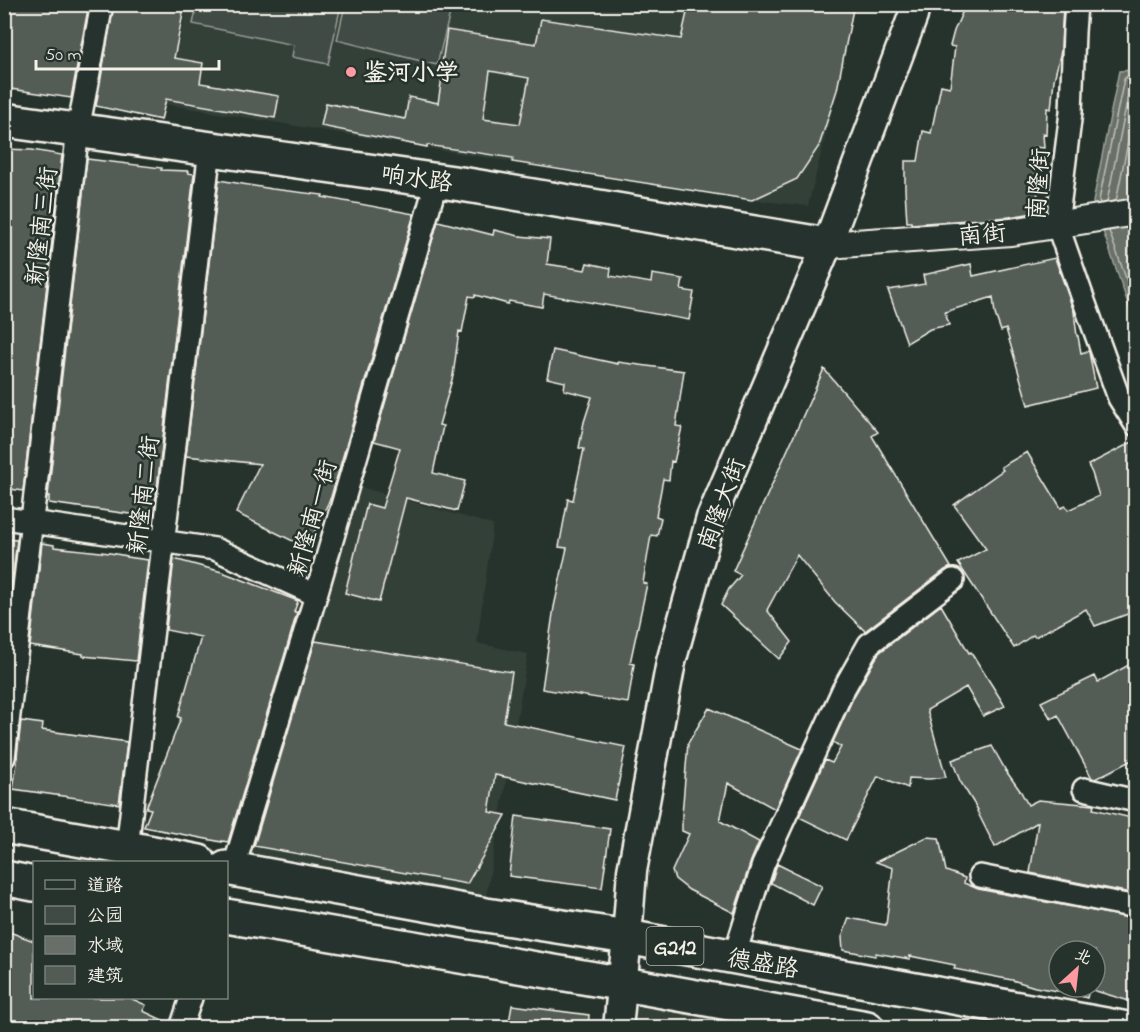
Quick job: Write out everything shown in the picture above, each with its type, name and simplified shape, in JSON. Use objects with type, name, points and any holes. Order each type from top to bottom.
[{"type":"main road","name":"南隆大街","points":[[618,1028],[632,871],[671,662],[711,518],[827,245],[913,16],[915,4]]},
{"type":"main road","name":"响水路","points":[[4,120],[437,180],[827,245]]},
{"type":"main road","points":[[4,826],[194,861]]},
{"type":"main road","name":"德盛路","points":[[230,869],[486,915],[627,937],[1122,1028]]},
{"type":"main road","points":[[4,879],[33,884]]},
{"type":"main road","name":"G212","points":[[228,916],[622,983],[867,1028]]},
{"type":"street","name":"新隆南三街","points":[[4,757],[78,130],[102,4]]},
{"type":"street","name":"南隆街","points":[[1077,4],[1071,112],[1057,224],[1119,398],[1136,425]]},
{"type":"street","name":"新隆南二街","points":[[127,848],[210,148]]},
{"type":"street","name":"新隆南一街","points":[[230,869],[316,595],[437,180]]},
{"type":"street","name":"南街","points":[[827,245],[1011,232],[1136,212]]},
{"type":"street","points":[[4,518],[215,549],[316,595]]},
{"type":"street","points":[[734,957],[763,865],[843,690],[869,644],[954,580]]},
{"type":"street","points":[[1084,789],[1136,801]]},
{"type":"street","points":[[980,876],[1136,907]]},
{"type":"street","points":[[181,1028],[191,999]]},
{"type":"shaded area","points":[[187,5],[854,5],[837,90],[808,206],[752,200],[512,162],[165,104]]},
{"type":"shaded area","points":[[361,487],[493,525],[477,643],[528,654],[485,903],[247,860]]},
{"type":"shaded area","points":[[636,996],[799,1028],[633,1028]]},
{"type":"green space","points":[[197,5],[341,5],[328,64],[292,57],[294,45],[193,24]]},
{"type":"green space","points":[[345,5],[452,5],[437,65],[337,40]]},
{"type":"water","points":[[1135,5],[1135,40],[1127,28]]},
{"type":"water","points":[[1135,64],[1135,324],[1093,202],[1119,71],[1134,70]]},
{"type":"building","points":[[4,4],[89,4],[71,98],[4,88]]},
{"type":"building","points":[[114,4],[185,4],[174,58],[203,63],[200,83],[279,96],[275,118],[166,99],[161,120],[96,106]]},
{"type":"building","points":[[689,4],[854,4],[837,90],[819,146],[797,179],[752,200],[512,162],[513,158],[427,145],[427,147],[321,126],[326,103],[405,119],[409,97],[438,103],[447,30],[536,44],[541,19],[681,39]],"holes":[[[490,71],[529,78],[520,124],[483,119]]]},
{"type":"building","points":[[966,4],[1063,4],[1061,51],[1054,80],[1051,109],[1047,108],[1046,135],[1043,134],[1044,148],[1034,147],[1039,212],[1009,217],[911,224],[907,222],[905,161],[918,161],[923,131],[931,133],[941,85],[950,87],[955,47],[950,46]]},
{"type":"building","points":[[4,149],[32,150],[62,155],[23,491],[4,488]]},
{"type":"building","points":[[87,159],[162,168],[161,170],[189,171],[188,173],[194,174],[153,522],[136,520],[137,515],[49,503]]},
{"type":"building","points":[[219,180],[323,195],[322,197],[414,214],[331,497],[307,548],[236,513],[260,464],[186,456]]},
{"type":"building","points":[[438,221],[493,235],[494,230],[519,236],[550,239],[547,264],[585,270],[587,263],[611,268],[610,276],[651,283],[652,274],[683,279],[681,290],[694,292],[689,320],[544,294],[542,307],[509,301],[508,304],[475,295],[475,297],[469,296],[462,332],[459,331],[453,376],[439,425],[443,426],[433,473],[465,481],[457,511],[406,498],[379,602],[345,593],[367,504],[382,508],[400,448],[374,441]]},
{"type":"building","points":[[1055,258],[1074,312],[1081,353],[1089,352],[1096,388],[1028,405],[1006,329],[1001,331],[995,314],[993,297],[945,312],[949,325],[930,329],[907,343],[888,290],[925,284],[923,275],[971,264],[973,276]]},
{"type":"building","points":[[553,350],[618,364],[618,362],[684,371],[676,426],[682,427],[674,462],[671,461],[669,480],[663,479],[656,516],[661,518],[657,536],[651,535],[643,583],[647,584],[630,663],[634,664],[628,703],[542,689],[554,607],[567,548],[559,547],[568,499],[573,500],[584,449],[579,448],[592,397],[564,390],[565,382],[547,378]]},
{"type":"building","points":[[824,369],[878,432],[872,436],[951,567],[865,631],[835,602],[797,555],[767,610],[792,642],[779,659],[721,605],[729,589],[741,575],[733,571]]},
{"type":"building","points":[[1136,440],[1136,611],[1095,626],[1086,609],[1035,637],[1033,635],[1014,648],[958,563],[986,549],[954,505],[1003,470],[1001,467],[1027,452],[1061,508],[1066,506],[1068,510],[1099,496],[1088,465]]},
{"type":"building","points":[[4,539],[17,540],[5,642],[4,642]]},
{"type":"building","points":[[42,543],[54,545],[54,547],[148,560],[136,661],[83,656],[83,654],[30,646]]},
{"type":"building","points":[[174,559],[222,572],[298,601],[290,637],[228,842],[144,827],[151,809],[146,808],[181,718],[178,717],[201,637],[166,630]]},
{"type":"building","points":[[941,605],[969,653],[971,652],[1005,706],[983,716],[966,687],[927,710],[946,777],[909,778],[908,788],[878,776],[846,840],[799,817],[825,760],[832,763],[841,747],[833,742],[854,696],[879,653]]},
{"type":"building","points":[[315,641],[512,672],[504,722],[626,747],[615,800],[495,775],[489,812],[506,815],[467,884],[254,846]]},
{"type":"building","points":[[1136,661],[1136,758],[1095,779],[1092,778],[1058,715],[1051,719],[1041,702],[1095,676],[1098,682]]},
{"type":"building","points":[[709,708],[802,749],[775,809],[728,783],[720,821],[759,842],[734,913],[689,890],[675,879],[672,871],[689,834],[682,831],[688,743]]},
{"type":"building","points":[[21,721],[43,724],[42,730],[127,742],[119,804],[13,789]]},
{"type":"building","points":[[992,746],[1028,805],[1038,800],[1094,805],[1093,809],[1136,819],[1136,894],[1030,873],[1038,822],[995,847],[978,810],[960,781],[952,760]]},
{"type":"building","points":[[516,816],[610,829],[602,888],[509,876]]},
{"type":"building","points":[[927,837],[939,838],[946,871],[965,878],[964,883],[978,889],[1136,919],[1136,1003],[1107,994],[1107,939],[1047,939],[1047,989],[954,969],[955,965],[910,956],[910,959],[876,953],[875,956],[843,950],[842,937],[849,918],[886,925],[893,868],[876,862]]},
{"type":"building","points":[[777,864],[822,886],[813,905],[771,883]]},
{"type":"building","points":[[4,930],[33,941],[33,999],[132,999],[146,1005],[143,1011],[169,1023],[169,1028],[4,1028]]},
{"type":"building","points":[[512,1005],[589,1015],[588,1028],[508,1028]]},
{"type":"place","name":"鉴河小学","points":[[351,72]]}]
